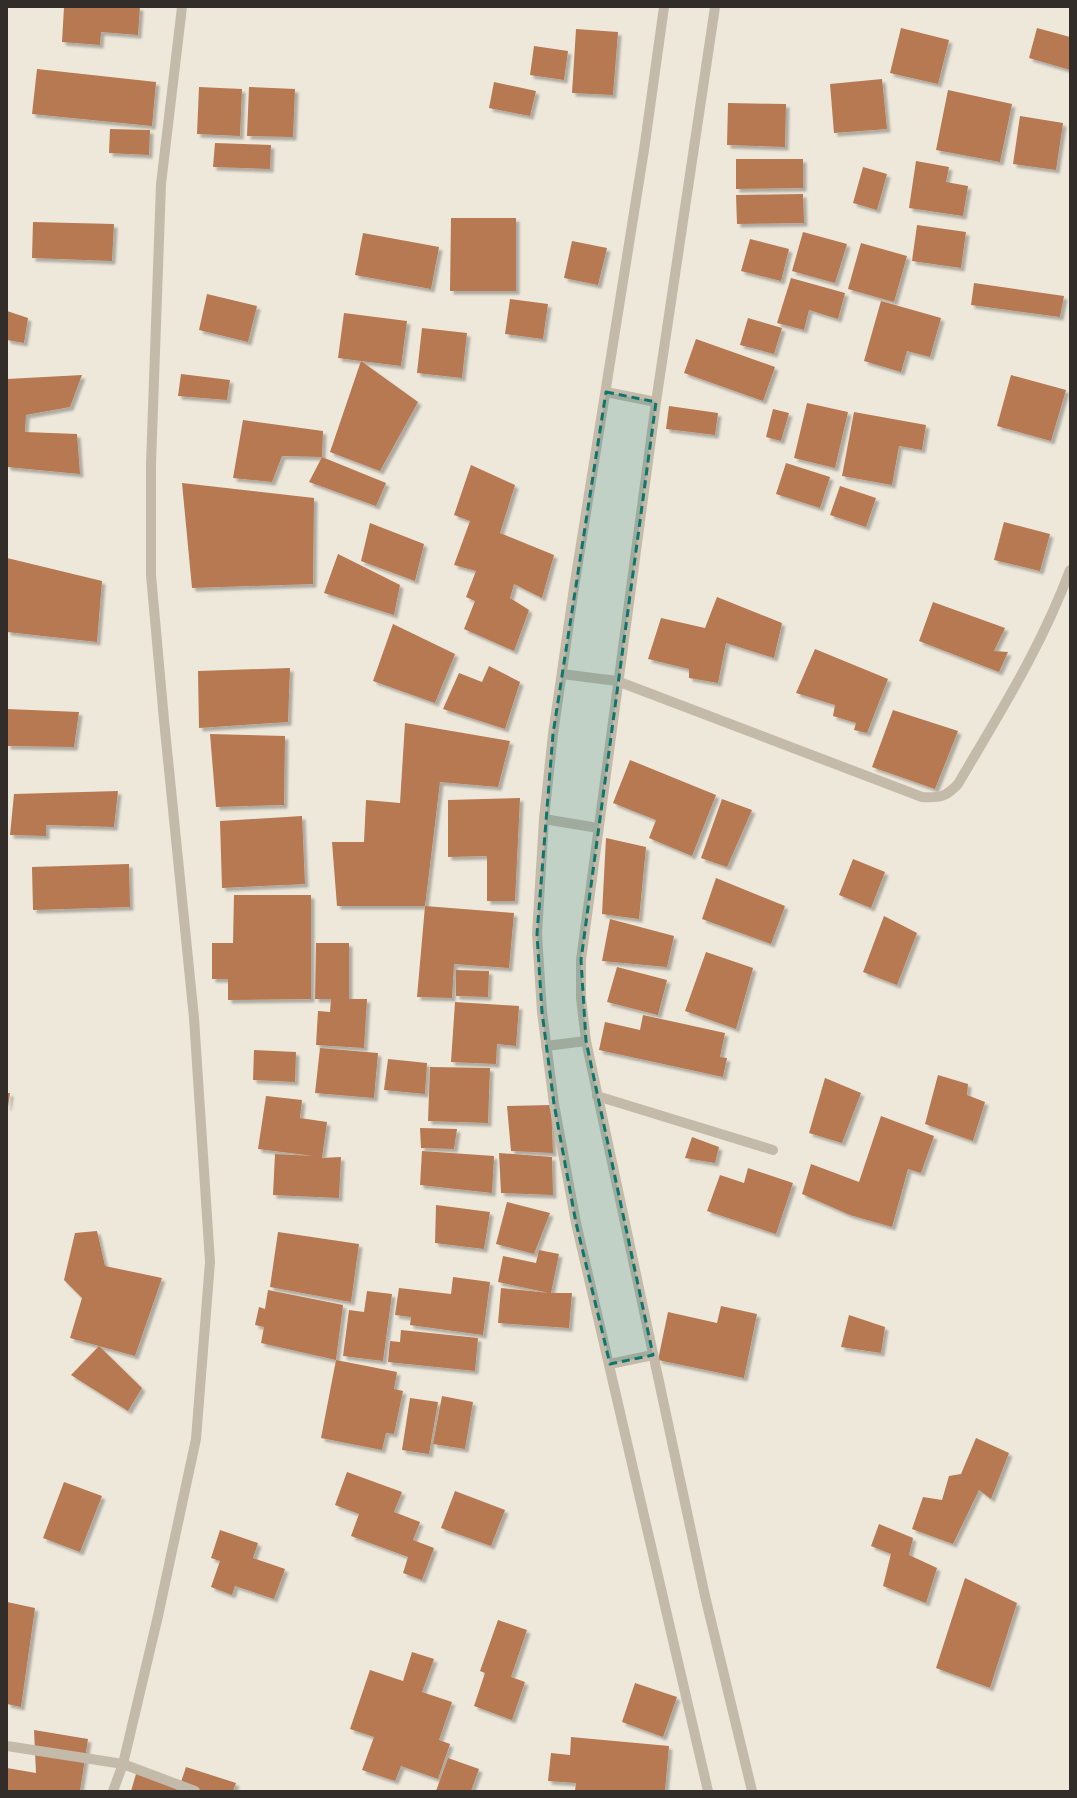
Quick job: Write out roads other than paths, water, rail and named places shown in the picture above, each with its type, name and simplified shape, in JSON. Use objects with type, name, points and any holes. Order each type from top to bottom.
[{"type":"street","points":[[113,1791],[123,1764],[158,1616],[196,1439],[210,1262],[194,1018],[151,575],[151,464],[161,184],[182,7]]},
{"type":"street","points":[[664,7],[644,150],[562,674],[544,819],[537,934],[542,1012],[546,1046],[554,1104],[575,1215],[708,1791]]},
{"type":"street","points":[[716,7],[656,402],[580,960],[582,1042],[597,1096],[649,1356],[752,1791]]},
{"type":"street","points":[[606,392],[656,402]]},
{"type":"street","points":[[562,674],[617,681],[922,798],[937,798],[949,793],[958,784],[1012,692],[1051,619],[1070,570]]},
{"type":"street","points":[[544,819],[598,828]]},
{"type":"street","points":[[546,1046],[582,1042]]},
{"type":"street","points":[[597,1096],[773,1150]]},
{"type":"street","points":[[610,1364],[649,1356]]},
{"type":"street","points":[[7,1746],[123,1764],[195,1791]]}]
